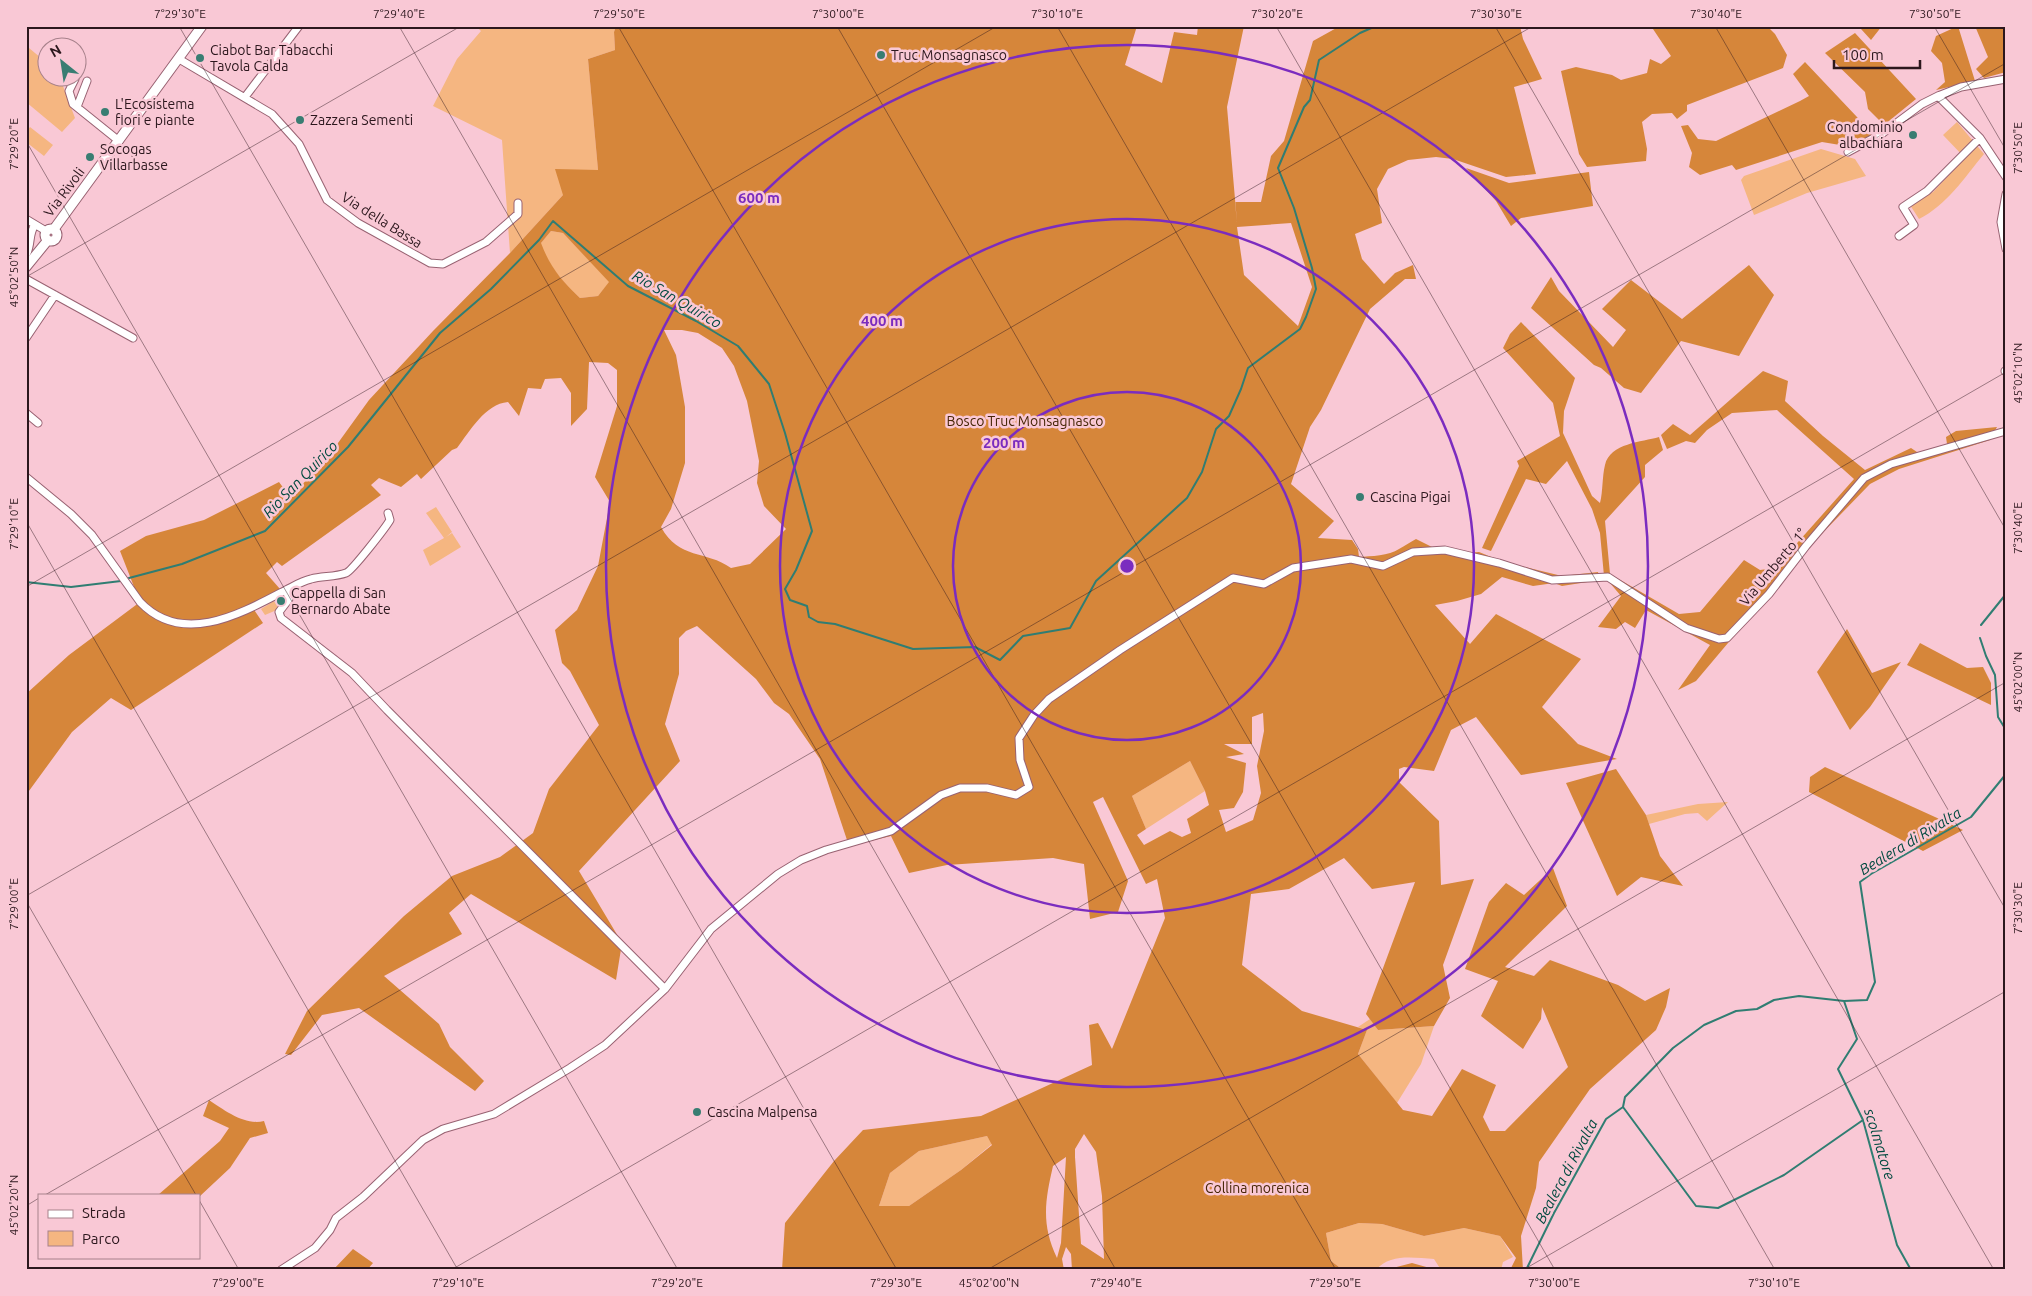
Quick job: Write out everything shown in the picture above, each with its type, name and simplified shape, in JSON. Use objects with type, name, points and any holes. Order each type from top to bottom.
[{"type":"street","name":"Via Rivoli","points":[[26,267],[202,26]]},
{"type":"street","points":[[245,97],[299,26]]},
{"type":"street","name":"Via della Bassa","points":[[179,59],[272,114],[299,144],[326,200],[358,223],[430,263],[444,264],[486,242],[518,214],[518,203]]},
{"type":"street","points":[[1848,152],[1883,133],[1922,104],[1938,96],[1961,87],[2006,80]]},
{"type":"street","points":[[70,88],[69,91],[71,100],[76,107],[118,141]]},
{"type":"street","points":[[76,107],[84,88]]},
{"type":"street","points":[[1938,96],[1980,138],[2006,176]]},
{"type":"street","points":[[1900,236],[1914,225],[1903,207],[1927,191],[1980,138]]},
{"type":"street","points":[[2006,194],[2001,222],[2006,249]]},
{"type":"street","points":[[26,219],[49,233]]},
{"type":"street","points":[[26,255],[31,243],[30,233],[35,225]]},
{"type":"street","points":[[26,279],[133,338]]},
{"type":"street","points":[[26,338],[55,295]]},
{"type":"street","points":[[26,413],[38,423]]},
{"type":"street","name":"Via Umberto 1°","points":[[666,989],[711,929],[778,874],[801,860],[826,850],[891,832],[941,795],[960,788],[987,788],[1016,795],[1029,787],[1020,760],[1019,738],[1034,714],[1049,699],[1233,578],[1264,584],[1294,568],[1351,559],[1384,566],[1413,552],[1445,550],[1499,563],[1552,580],[1608,576],[1686,628],[1718,639],[1727,638],[1769,594],[1806,546],[1864,478],[1891,464],[2006,431]]},
{"type":"street","points":[[26,478],[86,528],[140,602],[166,619],[193,624],[222,620],[310,579],[341,574],[353,569],[364,552],[387,526],[390,520],[388,513]]},
{"type":"street","points":[[281,1270],[315,1248],[330,1230],[336,1218],[363,1197],[422,1140],[443,1129],[494,1114],[570,1068],[605,1045],[666,989],[386,710],[352,673],[281,618],[279,612],[289,599],[286,590]]},
{"type":"green space","points":[[476,26],[616,26],[614,32],[615,50],[588,59],[598,170],[563,195],[510,253],[502,140],[433,106],[457,59],[481,31]]},
{"type":"green space","name":"Bosco Truc Monsagnasco","points":[[616,26],[1137,26],[1125,65],[1162,83],[1174,32],[1197,35],[1198,26],[1244,26],[1227,107],[1235,202],[1261,202],[1271,156],[1284,141],[1313,41],[1340,26],[1520,26],[1523,39],[1542,79],[1514,87],[1536,174],[1506,177],[1453,159],[1436,157],[1408,160],[1388,169],[1377,189],[1382,223],[1355,234],[1362,259],[1384,284],[1395,273],[1413,265],[1416,279],[1405,279],[1370,309],[1321,410],[1310,427],[1291,484],[1334,521],[1318,538],[1352,540],[1358,549],[1359,557],[1390,553],[1416,539],[1432,547],[1466,553],[1479,552],[1501,561],[1562,576],[1598,572],[1600,580],[1562,586],[1554,583],[1533,586],[1502,577],[1481,594],[1435,605],[1470,644],[1496,614],[1581,659],[1542,707],[1578,744],[1617,759],[1521,775],[1476,717],[1451,730],[1434,771],[1404,767],[1399,769],[1399,782],[1439,821],[1441,885],[1474,879],[1443,965],[1450,998],[1434,1026],[1378,1030],[1366,1014],[1415,882],[1372,889],[1344,858],[1289,889],[1251,894],[1242,965],[1302,1011],[1367,1030],[1358,1054],[1403,1110],[1432,1116],[1462,1069],[1496,1085],[1483,1117],[1490,1131],[1505,1131],[1568,1067],[1542,1007],[1541,1019],[1523,1049],[1481,1016],[1498,981],[1465,969],[1489,902],[1506,883],[1524,895],[1553,868],[1567,906],[1505,967],[1534,976],[1550,960],[1618,985],[1645,1001],[1670,988],[1666,1007],[1656,1030],[1590,1089],[1539,1162],[1536,1188],[1521,1236],[1523,1270],[1510,1270],[1516,1258],[1500,1236],[1464,1228],[1424,1236],[1382,1224],[1359,1223],[1326,1233],[1331,1261],[1343,1270],[1072,1270],[1071,1254],[1066,1247],[1062,1259],[1064,1270],[782,1270],[785,1223],[834,1161],[863,1130],[981,1116],[1092,1065],[1089,1025],[1098,1023],[1112,1049],[1165,918],[1157,879],[1146,884],[1103,797],[1093,802],[1128,881],[1118,912],[1090,919],[1084,864],[1053,858],[947,865],[909,873],[891,836],[849,846],[820,759],[789,714],[774,703],[756,679],[697,626],[686,631],[679,638],[679,674],[665,724],[680,761],[579,871],[622,943],[616,980],[471,894],[449,913],[462,934],[384,976],[439,1024],[450,1047],[484,1081],[475,1091],[359,1008],[322,1015],[291,1055],[285,1054],[307,1011],[404,916],[452,876],[500,857],[533,833],[549,789],[599,725],[570,671],[562,663],[555,630],[577,610],[598,566],[610,502],[595,477],[617,406],[617,370],[608,363],[589,362],[587,409],[571,426],[571,393],[561,378],[545,379],[541,389],[528,388],[519,416],[508,402],[492,408],[479,419],[457,448],[452,450],[421,479],[417,474],[401,487],[379,478],[371,485],[381,495],[282,566],[277,562],[266,573],[280,589],[250,604],[263,623],[131,710],[111,698],[72,732],[26,795],[26,694],[69,655],[140,602],[120,551],[146,536],[204,520],[279,482],[290,497],[325,461],[369,400],[563,195],[555,169],[598,170],[588,59],[615,50],[614,32]],"holes":[[[1291,223],[1312,287],[1298,326],[1244,275],[1237,227]],[[551,231],[563,233],[609,282],[598,296],[580,298],[557,273],[541,243]],[[664,330],[682,330],[698,333],[722,348],[734,366],[747,401],[759,461],[757,483],[764,506],[786,529],[750,564],[731,568],[722,562],[684,550],[676,545],[661,527],[671,509],[685,463],[685,407],[676,355]],[[1263,713],[1264,731],[1257,766],[1261,793],[1253,820],[1226,832],[1219,810],[1234,808],[1243,792],[1246,763],[1226,757],[1244,754],[1224,744],[1252,744],[1252,717]],[[1190,761],[1205,791],[1209,805],[1187,819],[1191,833],[1182,837],[1170,831],[1144,845],[1137,835],[1146,829],[1132,796]],[[1084,1134],[1096,1152],[1102,1196],[1104,1259],[1081,1244],[1075,1149]],[[987,1136],[992,1145],[961,1170],[909,1206],[879,1206],[890,1173],[919,1151]],[[1066,1157],[1061,1243],[1057,1258],[1048,1234],[1046,1212],[1053,1166]]]},
{"type":"green space","points":[[1651,26],[1767,26],[1775,34],[1787,55],[1783,68],[1687,105],[1687,111],[1677,119],[1672,113],[1652,114],[1642,122],[1647,149],[1646,161],[1587,167],[1579,154],[1561,71],[1576,67],[1612,75],[1621,80],[1647,73],[1650,59],[1661,64],[1671,56]]},
{"type":"green space","points":[[1863,26],[1882,26],[1871,40],[1861,29]]},
{"type":"green space","points":[[1958,26],[1975,81],[1936,90],[1945,82],[1942,63],[1931,51],[1936,36]]},
{"type":"green space","points":[[1975,26],[2006,26],[2006,72],[1984,78],[1976,69],[1988,57]]},
{"type":"green space","points":[[1855,33],[1916,99],[1884,125],[1868,109],[1865,92],[1825,53]]},
{"type":"green space","points":[[29,48],[38,56],[38,88],[64,88],[75,118],[62,132],[26,102],[26,50]]},
{"type":"green space","points":[[1805,62],[1874,135],[1852,147],[1822,142],[1736,170],[1732,165],[1700,175],[1689,167],[1692,153],[1681,126],[1688,125],[1698,139],[1716,141],[1800,101],[1809,96],[1793,74]]},
{"type":"green space","points":[[1957,122],[1984,154],[1947,199],[1919,219],[1910,205],[1933,192],[1965,158],[1943,135]]},
{"type":"green space","points":[[30,127],[53,145],[44,156],[26,142],[26,132]]},
{"type":"green space","points":[[1821,149],[1855,159],[1866,176],[1807,193],[1754,215],[1741,180],[1744,176]]},
{"type":"green space","points":[[1466,168],[1509,183],[1589,172],[1593,206],[1521,218],[1511,226],[1496,201]]},
{"type":"green space","points":[[551,231],[563,233],[610,282],[598,296],[580,298],[557,273],[540,244]]},
{"type":"green space","points":[[1749,265],[1774,295],[1739,356],[1681,341],[1641,393],[1624,388],[1601,368],[1594,365],[1531,308],[1551,277],[1559,291],[1613,347],[1626,330],[1602,309],[1631,280],[1682,319]]},
{"type":"green space","points":[[1521,322],[1575,378],[1564,411],[1563,433],[1592,496],[1600,503],[1605,465],[1613,452],[1628,445],[1659,437],[1663,450],[1645,465],[1645,477],[1605,521],[1610,574],[1679,614],[1700,612],[1744,560],[1760,570],[1775,568],[1854,479],[1777,410],[1732,413],[1707,430],[1695,443],[1686,441],[1667,449],[1661,435],[1673,424],[1690,435],[1763,371],[1788,381],[1785,401],[1823,436],[1865,470],[1911,448],[1920,454],[1947,444],[1946,437],[1956,431],[1997,427],[1990,440],[1899,469],[1870,484],[1808,548],[1696,681],[1678,690],[1710,645],[1646,610],[1635,628],[1625,622],[1616,629],[1598,627],[1621,596],[1604,576],[1600,533],[1592,509],[1567,461],[1546,484],[1526,479],[1491,551],[1482,548],[1519,466],[1517,461],[1560,436],[1553,403],[1503,348],[1510,334]]},
{"type":"green space","points":[[436,507],[452,532],[446,537],[452,533],[461,547],[430,566],[423,550],[444,538],[426,513]]},
{"type":"green space","points":[[274,601],[279,609],[265,615],[261,609]]},
{"type":"green space","points":[[1847,629],[1872,673],[1901,662],[1870,707],[1850,730],[1817,672]]},
{"type":"green space","points":[[1920,643],[1967,668],[1983,667],[1991,683],[1991,705],[1907,665]]},
{"type":"green space","points":[[1190,761],[1205,791],[1146,829],[1132,796]]},
{"type":"green space","points":[[1825,767],[1963,830],[1923,851],[1809,792],[1810,777]]},
{"type":"green space","points":[[1616,769],[1646,815],[1660,856],[1683,886],[1641,877],[1617,896],[1566,783]]},
{"type":"green space","points":[[1728,802],[1707,821],[1698,813],[1685,814],[1649,824],[1646,815],[1698,804]]},
{"type":"green space","points":[[1370,1019],[1378,1030],[1434,1026],[1421,1064],[1397,1103],[1358,1054],[1367,1030],[1358,1027]]},
{"type":"green space","points":[[209,1100],[242,1119],[257,1122],[264,1121],[268,1133],[250,1138],[230,1168],[200,1196],[200,1194],[159,1194],[220,1141],[229,1128],[203,1116]]},
{"type":"green space","points":[[987,1136],[992,1144],[961,1170],[909,1206],[879,1206],[890,1173],[919,1151]]},
{"type":"green space","points":[[1359,1223],[1382,1224],[1424,1236],[1464,1228],[1500,1236],[1513,1257],[1503,1262],[1501,1270],[1441,1270],[1434,1259],[1403,1258],[1388,1261],[1376,1270],[1343,1270],[1331,1261],[1326,1233]]},
{"type":"green space","points":[[353,1249],[373,1263],[367,1270],[333,1270]]},
{"type":"green space","points":[[1412,1263],[1437,1270],[1385,1270]]},
{"type":"waterway","name":"Rio San Quirico","points":[[129,578],[182,564],[265,531],[348,447],[440,333],[491,289],[539,240],[553,221],[628,286],[696,321],[738,346],[769,384],[785,433],[812,531],[796,570],[785,589],[790,600],[807,606],[809,617],[818,622],[835,624],[913,649],[975,647],[1000,660],[1023,636],[1070,628],[1096,581],[1187,498],[1202,472],[1216,429],[1229,416],[1248,368],[1300,329],[1316,289],[1312,268],[1294,208],[1278,168],[1304,107],[1310,100],[1319,60],[1360,33],[1376,26]]},
{"type":"waterway","points":[[1415,26],[1432,26]]},
{"type":"waterway","name":"Rio San Quirico","points":[[26,582],[71,587],[121,581]]},
{"type":"waterway","name":"Bealera di Rivalta","points":[[1981,625],[2006,594]]},
{"type":"waterway","name":"Bealera di Rivalta","points":[[1980,638],[1995,675],[1998,717],[2006,730]]},
{"type":"waterway","name":"Bealera di Rivalta","points":[[1526,1270],[1554,1213],[1606,1119],[1623,1107],[1625,1097],[1673,1048],[1704,1025],[1736,1011],[1757,1009],[1774,1000],[1799,996],[1844,1001],[1867,1000],[1875,982],[1860,882],[1971,817],[2006,774]]},
{"type":"waterway","name":"scolmatore","points":[[1844,1001],[1857,1039],[1838,1069],[1863,1120],[1897,1245],[1911,1270]]},
{"type":"waterway","points":[[1623,1107],[1696,1206],[1718,1208],[1784,1175],[1863,1120]]},
{"type":"place","name":"Truc Monsagnasco","points":[[881,55]]},
{"type":"place","name":"Ciabot Bar Tabacchi Tavola Calda","points":[[200,58]]},
{"type":"place","name":"L'Ecosistema fiori e piante","points":[[105,112]]},
{"type":"place","name":"Zazzera Sementi","points":[[300,120]]},
{"type":"place","name":"Condominio albachiara","points":[[1913,135]]},
{"type":"place","name":"Socogas Villarbasse","points":[[90,157]]},
{"type":"place","name":"Cascina Pigai","points":[[1360,497]]},
{"type":"place","name":"Cappella di San Bernardo Abate","points":[[281,601]]},
{"type":"place","name":"Cascina Malpensa","points":[[697,1112]]},
{"type":"park label","name":"Collina morenica","points":[[1257,1188]]}]
